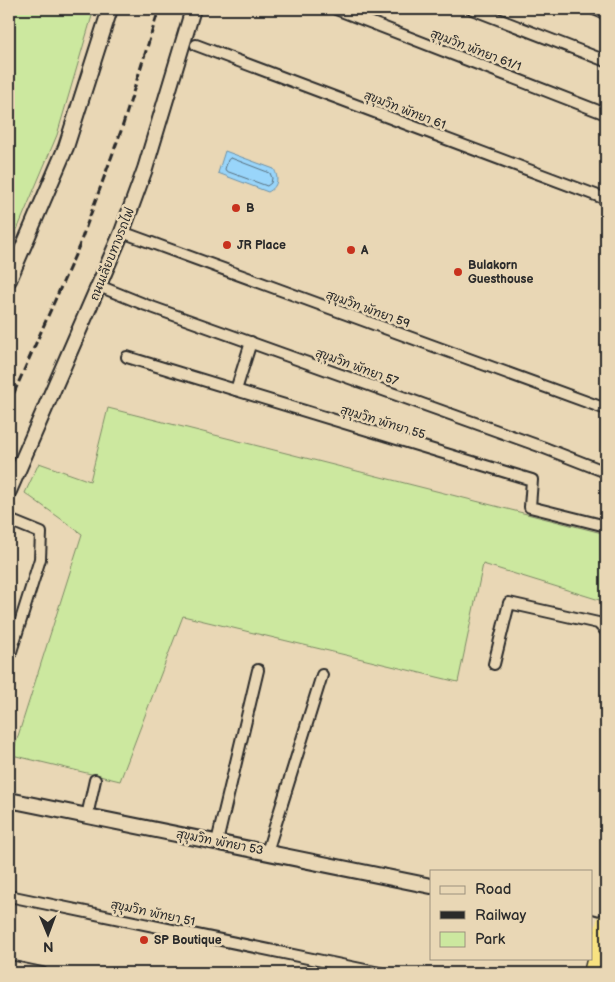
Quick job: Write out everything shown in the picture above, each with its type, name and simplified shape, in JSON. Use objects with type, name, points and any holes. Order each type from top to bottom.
[{"type":"highway","points":[[593,973],[601,923]]},
{"type":"street","points":[[9,280],[66,147],[110,9]]},
{"type":"street","name":"ถนนเลียบทางรถไฟ","points":[[9,491],[122,232],[145,169],[194,9]]},
{"type":"street","name":"สุขุมวิท พัทยา 61/1","points":[[336,9],[606,114]]},
{"type":"street","points":[[472,9],[606,61]]},
{"type":"street","points":[[594,9],[606,14]]},
{"type":"street","name":"สุขุมวิท พัทยา 61","points":[[196,45],[606,199]]},
{"type":"street","name":"สุขุมวิท พัทยา 59","points":[[122,232],[606,408]]},
{"type":"street","name":"สุขุมวิท พัทยา 57","points":[[99,286],[606,472]]},
{"type":"street","points":[[236,390],[251,342]]},
{"type":"street","name":"สุขุมวิท พัทยา 55","points":[[127,357],[532,480],[530,507],[606,526]]},
{"type":"street","points":[[9,520],[42,533],[40,559],[9,658]]},
{"type":"street","points":[[494,664],[509,602],[598,623],[606,631]]},
{"type":"street","points":[[218,842],[258,670]]},
{"type":"street","points":[[267,852],[322,675]]},
{"type":"street","points":[[88,816],[95,780]]},
{"type":"street","name":"สุขุมวิท พัทยา 53","points":[[9,800],[430,886]]},
{"type":"street","name":"สุขุมวิท พัทยา 51","points":[[9,896],[380,973]]},
{"type":"street","points":[[9,966],[42,973]]},
{"type":"green space","points":[[9,9],[94,9],[57,135],[9,249]]},
{"type":"green space","points":[[108,408],[606,534],[606,602],[483,564],[458,682],[183,616],[120,781],[12,755],[82,534],[25,493],[39,463],[90,481]]},
{"type":"water","points":[[225,151],[274,169],[277,179],[274,188],[268,192],[218,173]]},
{"type":"railway","points":[[9,404],[79,246],[121,131],[159,9]]},
{"type":"place","name":"B","points":[[236,208]]},
{"type":"place","name":"JR Place","points":[[227,245]]},
{"type":"place","name":"A","points":[[351,250]]},
{"type":"place","name":"Bulakorn Guesthouse","points":[[458,272]]},
{"type":"place","name":"SP Boutique","points":[[144,940]]}]
